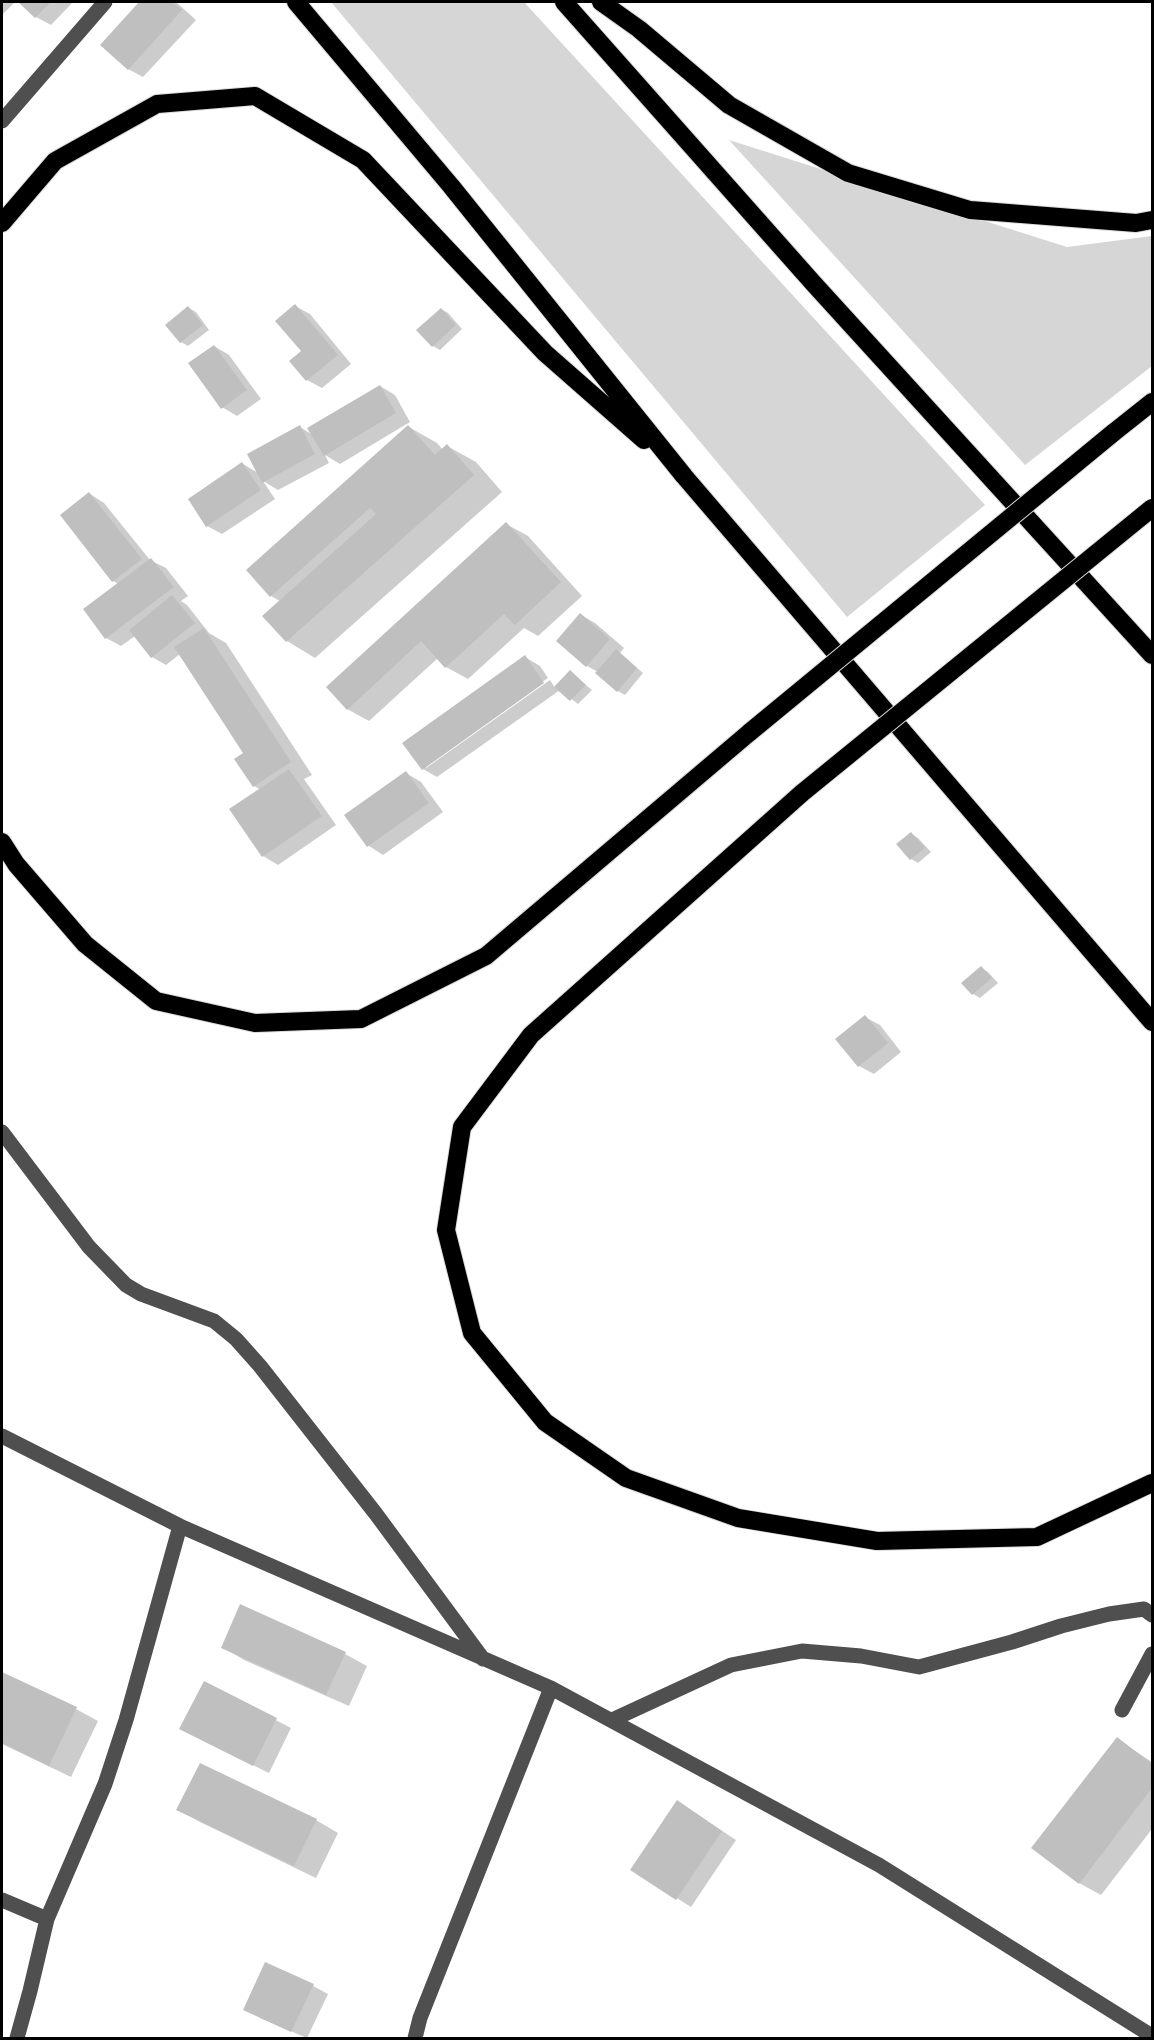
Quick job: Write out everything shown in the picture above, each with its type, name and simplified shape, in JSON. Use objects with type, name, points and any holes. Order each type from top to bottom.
[{"type":"highway","points":[[296,2],[450,186],[684,476],[1152,1022]]},
{"type":"highway","points":[[564,2],[822,293],[1152,655]]},
{"type":"highway","points":[[601,2],[639,28],[729,105],[848,173],[970,210],[1136,223],[1152,220]]},
{"type":"highway","points":[[2,223],[56,161],[157,104],[255,96],[363,160],[545,353],[684,476]]},
{"type":"highway","points":[[2,842],[16,864],[85,944],[156,1000],[255,1023],[361,1019],[486,957],[750,732],[1152,402]]},
{"type":"highway","points":[[1152,508],[802,793],[531,1035],[462,1127],[446,1230],[472,1333],[545,1422],[626,1478],[738,1518],[877,1541],[1036,1537],[1152,1483]]},
{"type":"street","points":[[2,121],[105,2]]},
{"type":"street","points":[[2,1132],[89,1247],[126,1286],[141,1294],[214,1321],[236,1339],[260,1366],[376,1514],[483,1660]]},
{"type":"street","points":[[2,1436],[180,1526],[551,1688],[879,1865],[1152,2036]]},
{"type":"street","points":[[16,2038],[47,1919],[105,1784],[180,1526]]},
{"type":"street","points":[[612,1720],[731,1665],[802,1651],[861,1656],[919,1667],[1109,1614],[1150,1610]]},
{"type":"street","points":[[1122,1710],[1152,1654]]},
{"type":"street","points":[[415,2038],[420,2018],[551,1688]]},
{"type":"street","points":[[2,1900],[47,1919]]},
{"type":"shaded area","points":[[331,2],[524,2],[985,505],[847,617]]},
{"type":"shaded area","points":[[729,140],[1067,247],[1152,236],[1152,366],[1025,465]]},
{"type":"building","points":[[18,2],[51,2],[35,18]]},
{"type":"building","points":[[139,2],[172,2],[182,10],[128,70],[100,45]]},
{"type":"building","points":[[295,304],[338,355],[306,381],[289,361],[301,351],[275,321]]},
{"type":"building","points":[[188,306],[203,325],[180,343],[165,325]]},
{"type":"building","points":[[441,308],[456,325],[432,347],[416,330]]},
{"type":"building","points":[[214,345],[247,390],[221,409],[188,363]]},
{"type":"building","points":[[380,385],[396,413],[324,456],[307,428]]},
{"type":"building","points":[[300,425],[315,454],[262,483],[247,454]]},
{"type":"building","points":[[408,425],[435,455],[447,444],[474,475],[286,642],[262,616],[376,514],[370,508],[270,597],[246,570]]},
{"type":"building","points":[[242,462],[261,490],[206,527],[188,499]]},
{"type":"building","points":[[89,492],[142,559],[112,582],[60,515]]},
{"type":"building","points":[[506,522],[561,582],[515,625],[504,614],[445,668],[421,641],[347,710],[326,687]]},
{"type":"building","points":[[151,558],[174,587],[105,639],[83,609]]},
{"type":"building","points":[[172,595],[195,623],[151,658],[129,630]]},
{"type":"building","points":[[580,613],[610,639],[586,667],[556,641]]},
{"type":"building","points":[[204,628],[291,762],[253,787],[234,759],[243,753],[174,647]]},
{"type":"building","points":[[616,649],[637,668],[617,692],[595,673]]},
{"type":"building","points":[[525,655],[544,683],[422,770],[402,743]]},
{"type":"building","points":[[570,670],[586,685],[570,701],[554,687]]},
{"type":"building","points":[[289,769],[322,816],[262,857],[229,809]]},
{"type":"building","points":[[406,771],[429,803],[367,847],[344,815]]},
{"type":"building","points":[[911,832],[925,848],[910,860],[896,844]]},
{"type":"building","points":[[981,966],[992,978],[972,995],[961,983]]},
{"type":"building","points":[[865,1015],[888,1043],[858,1067],[835,1039]]},
{"type":"building","points":[[240,1604],[346,1652],[326,1695],[221,1648]]},
{"type":"building","points":[[2,1672],[77,1707],[49,1766],[2,1743]]},
{"type":"building","points":[[204,1681],[277,1718],[253,1766],[179,1729]]},
{"type":"building","points":[[1117,1737],[1152,1764],[1152,1788],[1079,1884],[1031,1848]]},
{"type":"building","points":[[200,1763],[317,1819],[294,1866],[176,1810]]},
{"type":"building","points":[[677,1800],[722,1831],[676,1900],[630,1870]]},
{"type":"building","points":[[265,1962],[314,1984],[291,2032],[243,2010]]}]
